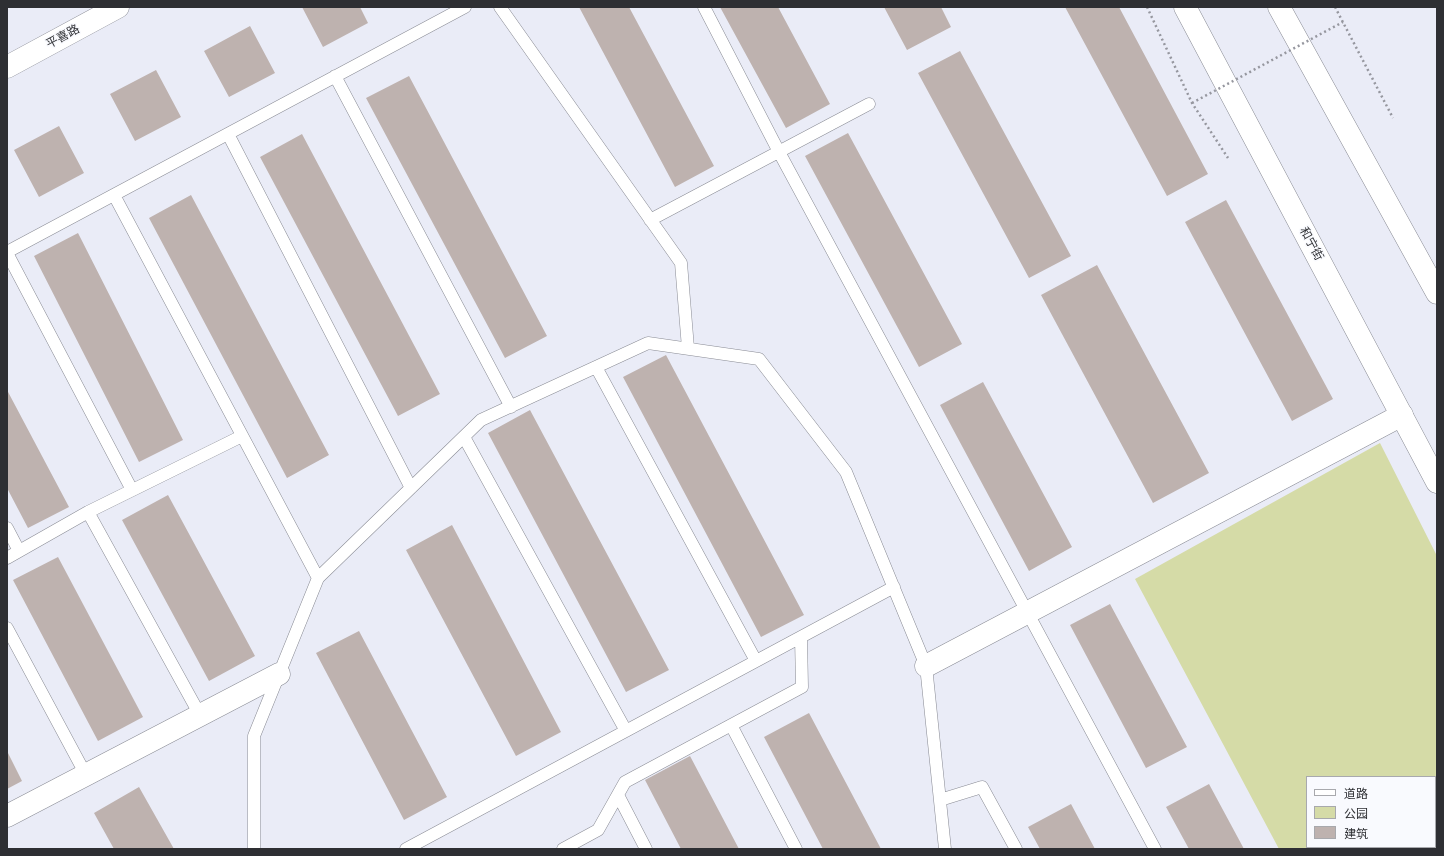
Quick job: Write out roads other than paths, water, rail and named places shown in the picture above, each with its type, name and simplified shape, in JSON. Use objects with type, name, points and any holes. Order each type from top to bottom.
[{"type":"street","name":"平喜路","points":[[7,67],[118,7]]},
{"type":"street","name":"和宁街","points":[[1185,7],[1437,482]]},
{"type":"street","points":[[1279,7],[1437,293]]},
{"type":"street","points":[[926,666],[1402,415]]},
{"type":"street","points":[[7,816],[280,674]]},
{"type":"lane","points":[[132,490],[7,252],[465,7]]},
{"type":"lane","points":[[500,7],[681,263],[688,348]]},
{"type":"lane","points":[[704,7],[779,152],[1026,613],[1155,849]]},
{"type":"lane","points":[[335,76],[511,406]]},
{"type":"lane","points":[[650,220],[869,104]]},
{"type":"lane","points":[[228,134],[411,488]]},
{"type":"lane","points":[[114,195],[318,578]]},
{"type":"lane","points":[[254,849],[254,736],[318,578],[481,420],[648,343],[759,359],[846,472],[926,666],[945,849]]},
{"type":"lane","points":[[596,367],[756,661]]},
{"type":"lane","points":[[7,558],[88,512],[242,436]]},
{"type":"lane","points":[[464,437],[626,731]]},
{"type":"lane","points":[[88,512],[200,715]]},
{"type":"lane","points":[[7,528],[19,551]]},
{"type":"lane","points":[[406,849],[894,587]]},
{"type":"lane","points":[[7,628],[86,775]]},
{"type":"lane","points":[[563,849],[598,830],[625,782],[802,687],[801,637]]},
{"type":"lane","points":[[731,725],[796,849]]},
{"type":"lane","points":[[940,800],[982,787],[1016,849]]},
{"type":"lane","points":[[618,795],[646,849]]}]
